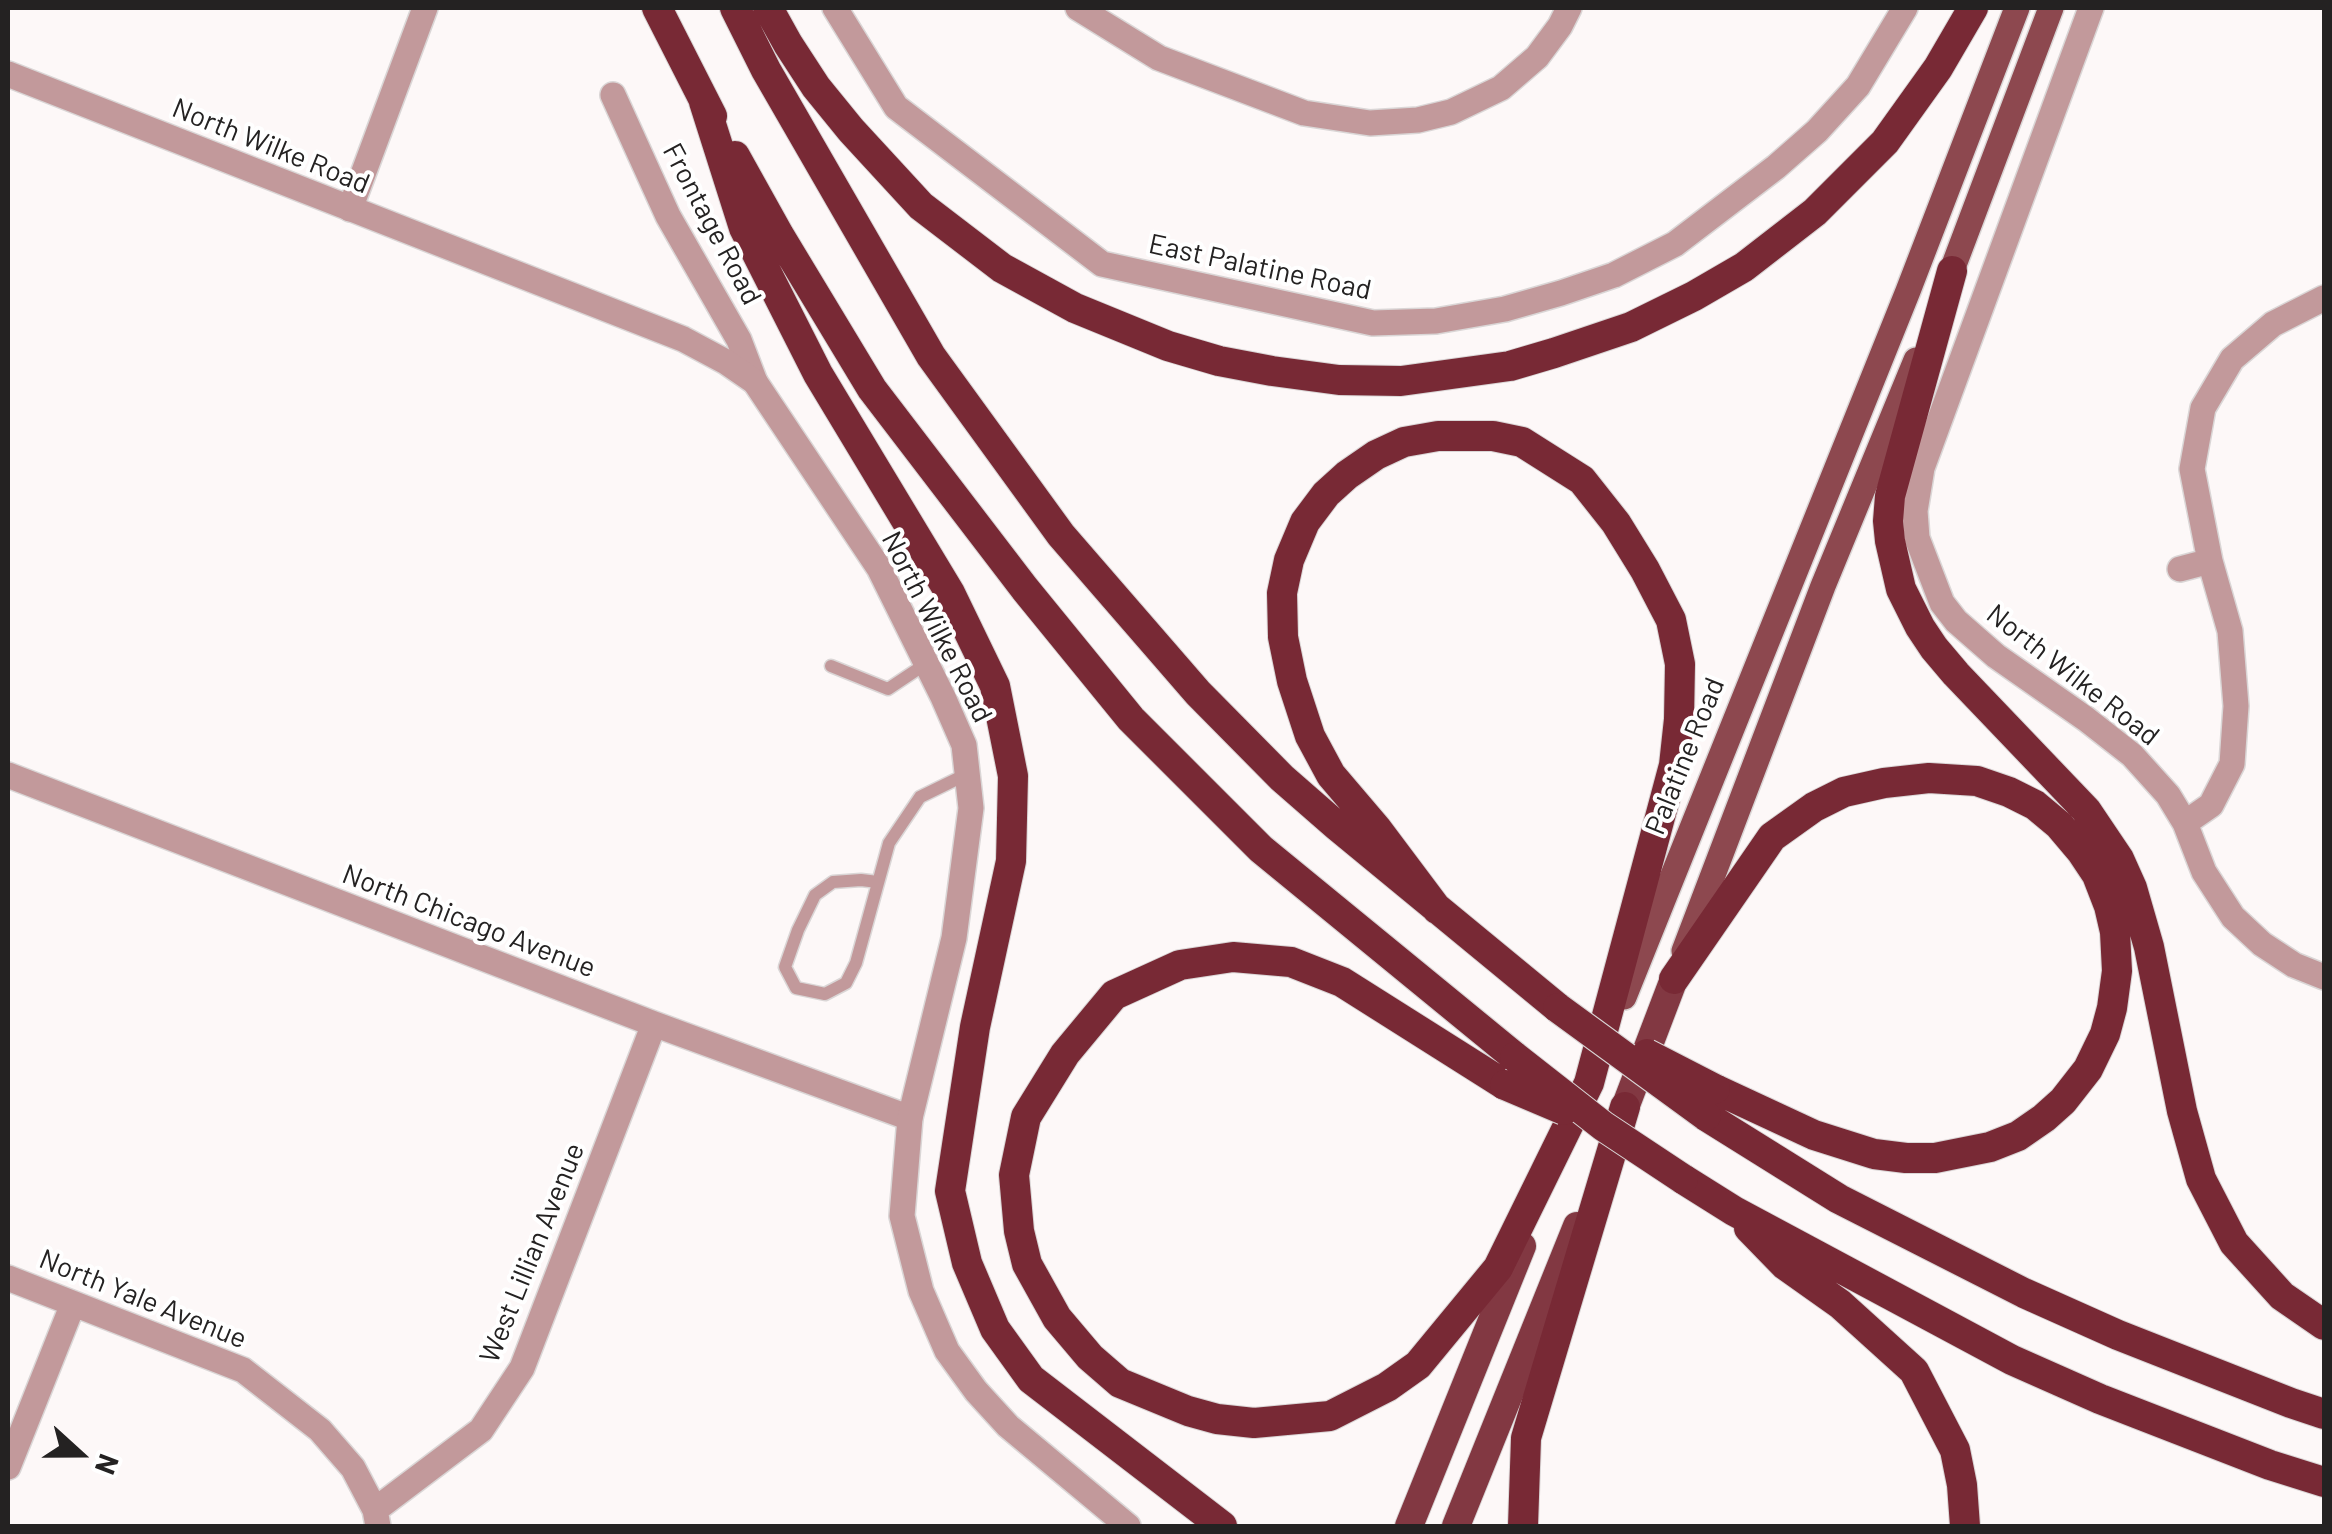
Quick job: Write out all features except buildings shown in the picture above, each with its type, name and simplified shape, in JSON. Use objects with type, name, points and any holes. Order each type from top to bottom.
[{"type":"highway","points":[[657,8],[704,102],[779,235],[872,389],[1025,589],[1131,720],[1261,849],[1510,1071]]},
{"type":"highway","points":[[734,8],[931,356],[1061,535],[1244,742],[1337,826],[1549,1001],[1710,1103],[1838,1199],[2024,1293],[2118,1335],[2324,1414]]},
{"type":"highway","points":[[768,8],[807,72],[851,130],[920,206],[1002,268],[1075,308],[1168,346],[1272,371],[1339,380],[1401,381],[1510,366],[1554,353],[1631,326],[1744,267],[1814,212],[1885,142],[1938,68],[1973,8]]},
{"type":"highway","points":[[704,102],[744,228],[818,374],[950,593],[995,686],[1014,776],[1011,861],[975,1027],[950,1191],[967,1263],[994,1329],[1031,1378],[1222,1526]]},
{"type":"highway","points":[[1952,271],[1890,496],[1890,541],[1902,589],[1920,627],[1945,661],[2086,810],[2119,859],[2149,947],[2182,1111],[2201,1179],[2234,1242],[2282,1296],[2324,1325]]},
{"type":"highway","points":[[1437,909],[1332,775],[1310,736],[1283,637],[1282,593],[1289,560],[1305,522],[1326,494],[1348,475],[1376,455],[1404,442],[1438,436],[1494,436],[1522,442],[1582,480],[1616,523],[1672,620],[1680,664],[1674,765],[1589,1083],[1498,1268],[1418,1365],[1387,1387],[1330,1416],[1254,1423],[1217,1419],[1120,1383],[1090,1357],[1057,1318],[1027,1264],[1019,1232],[1014,1175],[1026,1117],[1065,1054],[1114,994],[1180,965],[1233,957],[1291,962],[1342,982],[1510,1071],[1614,1117],[1683,1179],[1734,1211],[2012,1360],[2270,1466],[2324,1482]]},
{"type":"highway","points":[[1456,1526],[1614,1117],[1674,979],[1772,837],[1844,792],[1929,778],[1977,782],[2035,805],[2058,825],[2097,875],[2116,932],[2117,971],[2106,1034],[2088,1069],[2062,1100],[2018,1136],[1990,1147],[1934,1158],[1906,1158],[1874,1154],[1710,1103]]},
{"type":"highway","name":"Palatine Road","points":[[1409,1526],[1589,1083]]},
{"type":"highway","points":[[1523,1526],[1526,1438],[1614,1117]]},
{"type":"highway","points":[[1734,1211],[1785,1265],[1840,1304],[1914,1371],[1955,1450],[1965,1526]]},
{"type":"main road","name":"Palatine Road","points":[[1589,1083],[1908,291],[2017,8]]},
{"type":"main road","points":[[1674,979],[1823,586],[1952,271],[2051,8]]},
{"type":"street","points":[[350,209],[425,8]]},
{"type":"street","name":"East Palatine Road","points":[[835,8],[896,106],[1102,264],[1374,323],[1436,321],[1505,308],[1614,274],[1675,244],[1817,131],[1858,86],[1905,8]]},
{"type":"street","points":[[1078,8],[1160,58],[1304,113],[1370,122],[1418,120],[1451,112],[1502,88],[1537,57],[1569,8]]},
{"type":"street","name":"North Wilke Road","points":[[2091,8],[1922,468],[1916,538],[1942,603],[1956,621],[1996,656],[2132,755],[2168,794],[2185,823],[2204,872],[2233,917],[2262,944],[2294,965],[2324,976]]},
{"type":"street","name":"North Wilke Road","points":[[8,74],[683,340],[755,382],[879,568],[964,745],[971,808],[954,938],[910,1118],[902,1216],[921,1291],[947,1351],[976,1391],[1008,1426],[1128,1526]]},
{"type":"street","name":"Frontage Road","points":[[613,95],[668,216],[739,340],[755,382]]},
{"type":"street","points":[[2185,823],[2211,804],[2232,764],[2236,706],[2230,630],[2210,561],[2192,470],[2203,408],[2232,358],[2273,324],[2324,298]]},
{"type":"street","points":[[2180,569],[2210,561]]},
{"type":"street","name":"North Chicago Avenue","points":[[8,775],[654,1024],[910,1118]]},
{"type":"street","name":"West Lillian Avenue","points":[[376,1518],[481,1430],[522,1368],[654,1024]]},
{"type":"street","name":"North Yale Avenue","points":[[8,1278],[243,1370],[320,1430],[353,1468],[376,1518]]},
{"type":"street","points":[[8,1467],[73,1304]]},
{"type":"lane","points":[[830,666],[888,689],[927,663]]},
{"type":"lane","points":[[878,882],[832,882],[815,896],[785,967],[796,988],[824,994],[846,983],[856,963],[889,843],[920,797],[967,774]]}]
